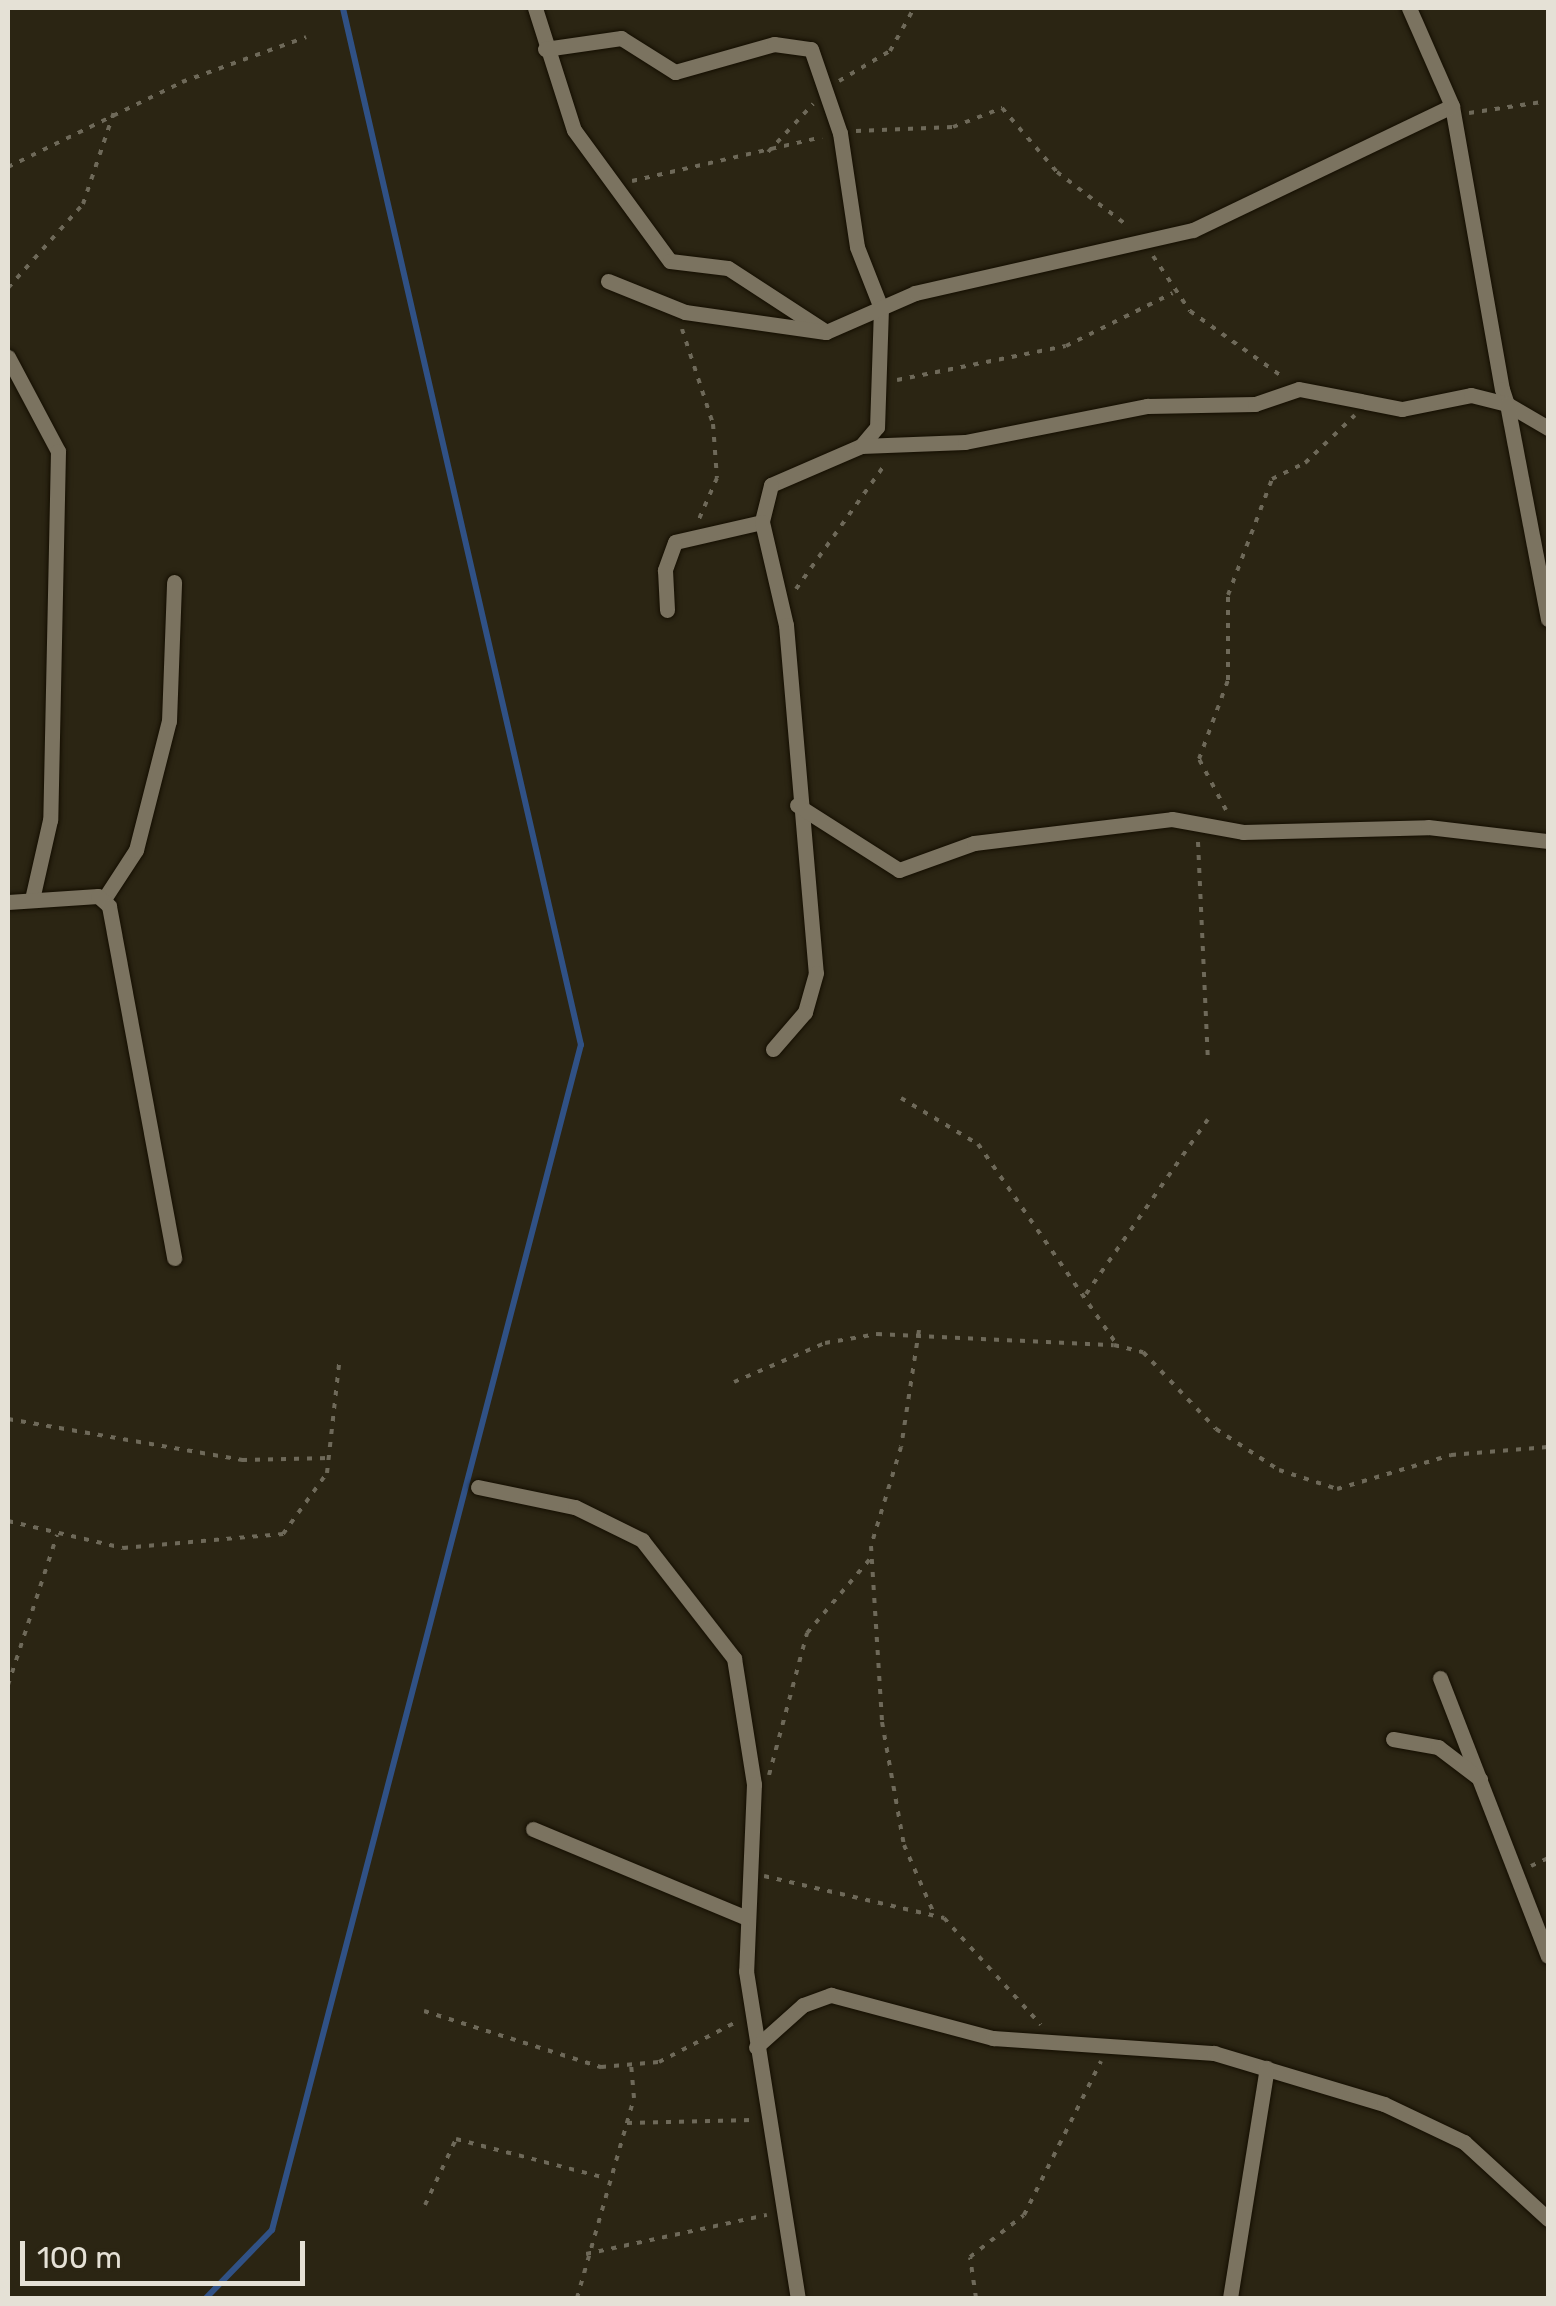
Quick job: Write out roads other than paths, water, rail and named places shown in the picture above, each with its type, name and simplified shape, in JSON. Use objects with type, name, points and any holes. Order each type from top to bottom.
[{"type":"street","points":[[535,8],[574,130],[610,187],[670,261],[728,268],[826,332]]},
{"type":"street","points":[[1409,8],[1453,111],[1548,619]]},
{"type":"street","points":[[545,49],[621,38],[675,72],[792,43],[810,50],[840,134],[857,247],[881,308],[884,416],[861,446]]},
{"type":"street","points":[[608,281],[669,307],[826,332],[881,308],[1050,258],[1146,244],[1264,199],[1453,111]]},
{"type":"street","points":[[8,357],[58,450],[50,820],[32,900]]},
{"type":"street","points":[[773,1049],[805,1012],[816,973],[797,805],[783,604],[762,522],[771,484],[861,446],[966,442],[1147,406],[1255,404],[1299,389],[1371,404],[1420,408],[1471,395],[1507,404],[1548,428]]},
{"type":"street","points":[[667,610],[668,553],[690,536],[762,522]]},
{"type":"street","points":[[174,582],[168,721],[136,850],[104,899],[174,1258]]},
{"type":"street","points":[[797,805],[899,870],[974,843],[1197,822],[1243,832],[1428,827],[1548,841]]},
{"type":"street","points":[[8,902],[104,899]]},
{"type":"street","points":[[478,1487],[612,1521],[678,1577],[734,1658],[754,1801],[744,1918],[750,2012],[798,2298]]},
{"type":"street","points":[[1440,1678],[1548,1956]]},
{"type":"street","points":[[1393,1739],[1438,1747],[1483,1781]]},
{"type":"street","points":[[533,1829],[744,1918]]},
{"type":"street","points":[[756,2046],[804,2005],[831,1994],[958,2031],[1106,2047],[1185,2046],[1266,2068],[1464,2142],[1548,2219]]},
{"type":"street","points":[[1230,2298],[1266,2068]]},
{"type":"waterway","points":[[206,2298],[272,2230],[581,1045],[343,8]]}]
